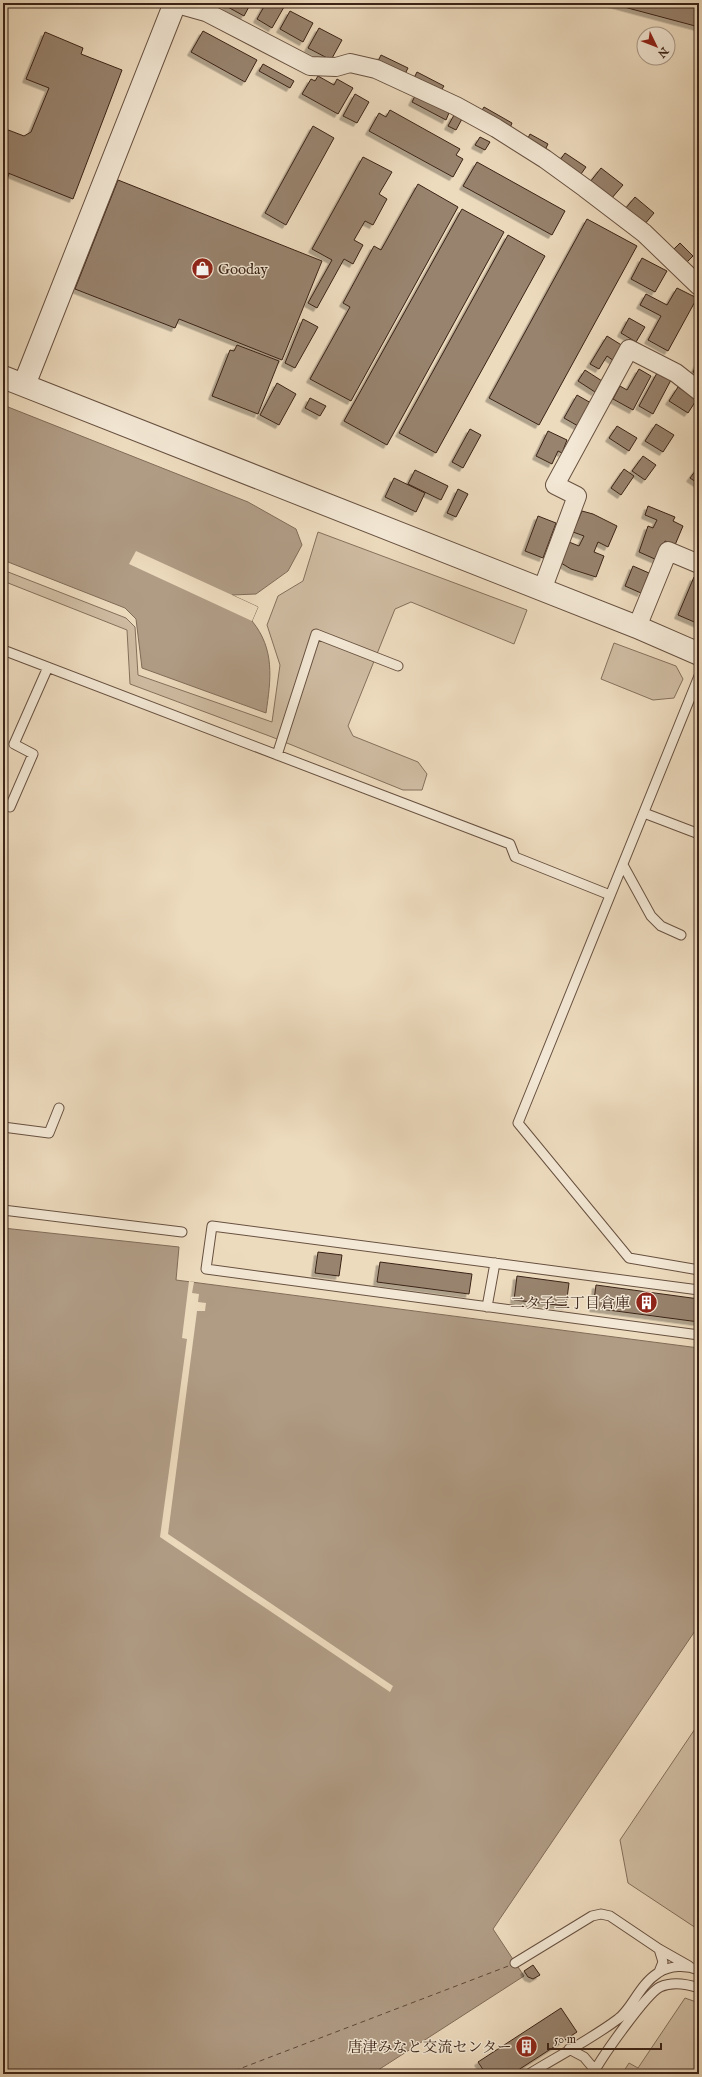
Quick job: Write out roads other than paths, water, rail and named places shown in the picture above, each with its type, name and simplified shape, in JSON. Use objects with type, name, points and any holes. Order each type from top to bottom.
[{"type":"street","points":[[24,386],[174,3],[206,12],[310,66],[336,67],[350,63],[376,69],[456,106],[496,128],[545,159],[585,188],[644,233],[699,286]]},
{"type":"street","points":[[542,590],[577,496],[555,485],[630,349],[676,373],[699,391]]},
{"type":"street","points":[[3,377],[637,627],[699,654]]},
{"type":"street","points":[[637,627],[668,551],[699,564]]},
{"type":"lane","points":[[277,755],[316,634],[398,666]]},
{"type":"lane","points":[[3,650],[510,844],[515,857],[610,895]]},
{"type":"lane","points":[[10,807],[33,754],[14,744],[48,667]]},
{"type":"lane","points":[[699,676],[518,1123],[629,1258],[699,1270]]},
{"type":"lane","points":[[644,813],[699,834]]},
{"type":"lane","points":[[622,865],[650,916],[661,926],[681,935]]},
{"type":"lane","points":[[3,1127],[49,1133],[58,1108]]},
{"type":"lane","points":[[3,1210],[182,1232]]},
{"type":"lane","points":[[699,1290],[212,1226],[206,1269],[699,1335]]},
{"type":"lane","points":[[487,1307],[494,1263]]},
{"type":"lane","points":[[515,1963],[592,1916],[601,1914],[610,1916],[659,1949],[699,1970]]},
{"type":"lane","points":[[659,1949],[663,1962],[659,1972]]},
{"type":"lane","points":[[529,2074],[620,2018],[643,1986],[659,1972],[674,1967],[689,1966]]},
{"type":"lane","points":[[569,2049],[584,2057],[594,2072],[647,1997],[661,1987],[683,1983],[699,1988]]},
{"type":"place","name":"Gooday","points":[[202,269]]},
{"type":"place","name":"二タ子三丁目倉庫","points":[[646,1303]]},
{"type":"place","name":"唐津みなと交流センター","points":[[527,2047]]}]
